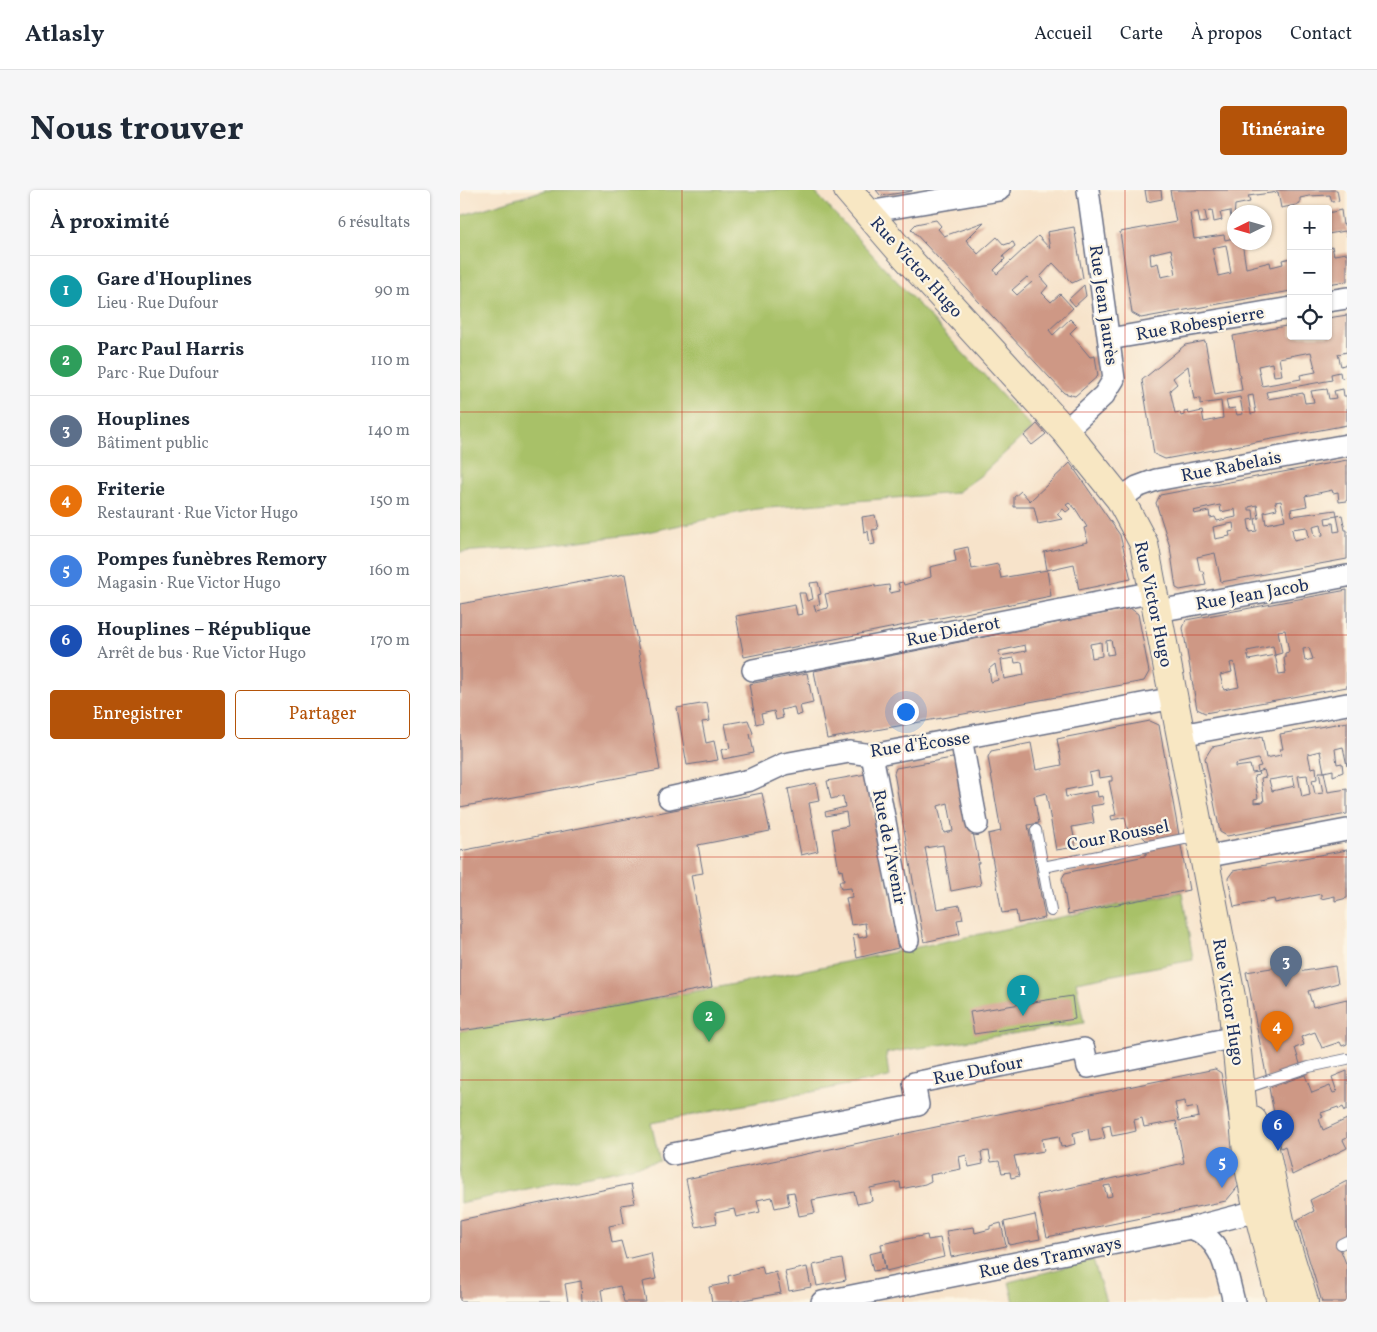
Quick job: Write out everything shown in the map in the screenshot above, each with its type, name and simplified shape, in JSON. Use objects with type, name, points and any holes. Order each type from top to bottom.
[{"type":"main road","name":"Rue Victor Hugo","points":[[848,190],[1065,431],[1120,499],[1144,544],[1232,1002],[1242,1089],[1248,1110],[1265,1149],[1267,1208],[1289,1278],[1304,1302]]},
{"type":"street","points":[[868,212],[999,190]]},
{"type":"street","name":"Rue Jean Jaurès","points":[[1065,431],[1110,387],[1114,379],[1088,190]]},
{"type":"street","points":[[1332,300],[1347,298]]},
{"type":"street","name":"Rue Robespierre","points":[[1110,339],[1287,309]]},
{"type":"street","name":"Rue Rabelais","points":[[1120,499],[1137,487],[1156,480],[1347,445]]},
{"type":"street","name":"Rue Jean Jacob","points":[[1156,601],[1347,576]]},
{"type":"street","name":"Rue Diderot","points":[[752,670],[1156,601]]},
{"type":"street","name":"Rue d'Écosse","points":[[669,798],[750,780],[784,764],[849,752],[872,755],[1174,698]]},
{"type":"street","points":[[1181,734],[1347,704]]},
{"type":"street","points":[[961,738],[977,824]]},
{"type":"street","name":"Rue de l'Avenir","points":[[872,755],[908,940]]},
{"type":"street","points":[[1202,846],[1347,830]]},
{"type":"street","name":"Rue Dufour","points":[[673,1154],[918,1105],[914,1083],[1084,1048],[1088,1067],[1236,1037]]},
{"type":"street","name":"Rue des Tramways","points":[[822,1302],[879,1297],[1192,1228],[1267,1208]]},
{"type":"street","points":[[1192,1228],[1204,1232],[1216,1244],[1234,1302]]},
{"type":"lane","points":[[1036,830],[1051,911]]},
{"type":"lane","name":"Cour Roussel","points":[[1043,867],[1202,846]]},
{"type":"lane","points":[[1242,1089],[1309,1067],[1347,1059]]},
{"type":"green space","points":[[545,190],[813,190],[1032,428],[980,476],[956,493],[756,509],[638,534],[521,548],[460,552],[460,216]]},
{"type":"green space","points":[[1182,892],[1193,960],[1076,982],[1084,1023],[886,1053],[889,1077],[651,1123],[660,1161],[460,1203],[460,1031],[732,985]]},
{"type":"green space","points":[[1093,1260],[1106,1302],[1014,1302],[1009,1282]]},
{"type":"building","points":[[876,190],[912,190],[912,191],[881,196]]},
{"type":"building","points":[[1145,190],[1161,190],[1162,199],[1147,202]]},
{"type":"building","points":[[1170,190],[1337,190],[1339,201],[1332,202],[1330,195],[1309,196],[1300,198],[1300,203],[1296,205],[1287,205],[1287,207],[1281,208],[1278,192],[1248,196],[1250,202],[1227,205],[1227,212],[1220,213],[1222,220],[1214,222],[1212,210],[1205,211],[1207,222],[1200,223],[1198,212],[1190,213],[1194,239],[1224,235],[1225,240],[1227,240],[1227,250],[1243,250],[1246,268],[1270,262],[1271,267],[1283,264],[1282,260],[1287,259],[1287,292],[1141,318],[1132,313],[1120,232],[1176,222]],"holes":[[[1226,245],[1231,273],[1218,276],[1212,248]],[[1171,249],[1176,274],[1161,277],[1158,263],[1151,265],[1150,254]]]},
{"type":"building","points":[[1341,210],[1343,225],[1347,224],[1347,236],[1345,231],[1332,233],[1332,212]]},
{"type":"building","points":[[936,220],[941,226],[938,229],[944,236],[984,222],[966,240],[978,254],[997,237],[1004,245],[1013,242],[1015,246],[1003,256],[1005,259],[994,270],[997,274],[1038,236],[1050,249],[1047,232],[1074,227],[1083,278],[1072,283],[1053,263],[1040,277],[1048,286],[1042,293],[1051,302],[1060,294],[1073,308],[1049,330],[1053,335],[1070,319],[1077,326],[1070,333],[1090,357],[1095,356],[1098,376],[1075,396],[1064,393],[911,229],[916,224]],"holes":[[[1027,277],[1032,282],[1017,295],[1012,290]]]},
{"type":"building","points":[[1332,247],[1334,255],[1347,253],[1347,281],[1332,283]]},
{"type":"building","points":[[1084,285],[1086,296],[1075,306],[1069,299]]},
{"type":"building","points":[[1347,315],[1347,352],[1338,354],[1341,366],[1347,364],[1347,377],[1341,378],[1340,372],[1331,374],[1332,380],[1266,392],[1268,399],[1303,393],[1305,403],[1314,402],[1311,391],[1327,389],[1329,399],[1336,398],[1334,391],[1343,389],[1344,396],[1347,396],[1347,425],[1165,459],[1154,454],[1142,380],[1185,345],[1205,341],[1215,395],[1242,390],[1233,336],[1287,326],[1287,340],[1332,340],[1332,317]],"holes":[[[1311,352],[1316,372],[1300,375],[1301,379],[1262,386],[1258,366],[1272,363],[1274,376],[1282,375],[1279,358]],[[1188,366],[1194,399],[1200,398],[1200,404],[1221,401],[1223,418],[1204,422],[1202,411],[1189,414],[1188,411],[1184,412],[1184,415],[1181,416],[1180,412],[1175,413],[1170,390],[1177,384],[1173,378]],[[1253,395],[1256,413],[1251,414],[1248,396]],[[1240,397],[1243,414],[1237,415],[1235,408],[1228,409],[1226,400]]]},
{"type":"building","points":[[1037,424],[1046,434],[1032,445],[1024,436]]},
{"type":"building","points":[[1347,460],[1347,501],[1339,502],[1338,492],[1333,493],[1332,490],[1305,496],[1307,506],[1291,509],[1292,516],[1336,510],[1337,516],[1342,515],[1345,530],[1347,530],[1347,559],[1221,582],[1215,553],[1197,557],[1206,585],[1180,590],[1176,588],[1170,547],[1156,503],[1160,495]],"holes":[[[1281,501],[1285,520],[1266,524],[1264,512],[1277,509],[1275,502]],[[1220,505],[1221,512],[1235,509],[1236,517],[1217,521],[1215,517],[1210,518],[1209,511],[1194,514],[1193,511]],[[1257,505],[1259,518],[1255,519],[1257,531],[1250,532],[1248,520],[1254,519],[1253,510],[1249,510],[1249,507]],[[1337,516],[1340,531],[1334,532],[1333,523],[1326,524],[1325,518]],[[1233,523],[1234,531],[1229,532],[1230,536],[1215,539],[1213,527]],[[1321,524],[1323,535],[1315,536],[1313,526]],[[1307,527],[1309,537],[1294,540],[1292,529]]]},
{"type":"building","points":[[1070,463],[1120,535],[1131,579],[1079,590],[1074,564],[1047,570],[1044,552],[1088,542],[1084,528],[1087,527],[1075,508],[1069,503],[1066,505],[1070,509],[1066,512],[1063,509],[1057,514],[1062,519],[1038,524],[1034,507],[1014,507],[1014,497],[1021,491],[1030,501]]},
{"type":"building","points":[[875,515],[878,529],[872,530],[875,544],[870,545],[868,531],[864,532],[862,517]]},
{"type":"building","points":[[968,547],[972,569],[998,564],[1001,578],[1047,570],[1051,596],[744,657],[736,616],[795,605],[797,615],[803,614],[799,593],[805,593],[807,601],[813,599],[810,583],[818,582],[821,594],[818,595],[820,604],[814,605],[816,611],[828,608],[825,594],[875,585],[875,587],[889,585],[890,593],[900,591],[898,583],[903,582],[904,585],[931,577],[930,567],[956,561],[954,550]]},
{"type":"building","points":[[625,574],[660,770],[460,807],[460,604]]},
{"type":"building","points":[[1347,590],[1347,687],[1205,713],[1197,709],[1183,628],[1186,620]],"holes":[[[1285,630],[1289,652],[1285,653],[1284,658],[1286,673],[1279,674],[1275,655],[1282,653],[1278,631]],[[1273,646],[1275,655],[1249,660],[1247,651]],[[1309,648],[1313,659],[1305,661],[1303,649]],[[1234,662],[1239,687],[1224,690],[1220,675],[1232,672],[1230,663]]]},
{"type":"building","points":[[1130,608],[1138,614],[1149,672],[1144,681],[827,739],[814,671]],"holes":[[[1111,640],[1114,654],[1107,655],[1106,641]],[[1101,642],[1102,656],[1092,658],[1090,644]],[[1025,645],[1026,651],[1000,656],[999,651]],[[1014,658],[1015,663],[1022,662],[1024,675],[1004,679],[1001,660]],[[995,664],[998,680],[991,682],[989,669]]]},
{"type":"building","points":[[807,673],[813,703],[800,706],[802,714],[796,716],[794,707],[781,710],[783,718],[776,720],[774,711],[761,714],[763,722],[756,724],[749,684]]},
{"type":"building","points":[[707,703],[710,721],[702,722],[706,743],[714,741],[718,760],[687,765],[677,708]]},
{"type":"building","points":[[748,720],[753,733],[750,734],[754,753],[723,759],[721,750],[730,748],[725,724]]},
{"type":"building","points":[[1150,721],[1159,725],[1189,890],[1068,914],[1062,878],[1065,873],[1145,856],[1153,840],[1146,840],[1141,835],[1129,837],[1125,817],[1112,820],[1111,816],[1116,815],[1109,781],[1112,781],[1112,776],[1099,778],[1098,771],[1089,773],[1091,785],[1065,790],[1066,797],[1097,791],[1098,797],[1102,796],[1104,804],[1091,806],[1094,823],[1072,827],[1076,847],[1056,850],[1046,793],[1034,796],[1039,823],[1028,825],[1045,918],[1018,923],[1016,911],[1002,913],[988,834],[1001,831],[988,757],[991,751],[1031,743],[1036,770],[1062,765],[1057,739]]},
{"type":"building","points":[[1347,722],[1347,766],[1343,747],[1335,749],[1337,764],[1342,763],[1343,772],[1333,776],[1333,770],[1324,772],[1328,792],[1347,789],[1347,814],[1227,836],[1220,832],[1205,758],[1212,747],[1262,737],[1266,758],[1281,755],[1280,749],[1283,749],[1280,734]],"holes":[[[1320,751],[1324,772],[1319,772],[1323,793],[1315,794],[1312,780],[1317,779],[1316,767],[1311,768],[1308,754]],[[1258,759],[1261,766],[1257,767],[1258,772],[1252,773],[1250,765],[1235,767],[1235,764]],[[1264,770],[1266,777],[1261,778],[1264,802],[1254,803],[1254,799],[1258,798],[1254,776],[1259,775],[1258,772]],[[1307,775],[1310,795],[1302,797],[1298,776]],[[1293,776],[1295,786],[1272,791],[1269,780]]]},
{"type":"building","points":[[952,758],[959,761],[979,863],[977,863],[981,885],[951,891],[943,845],[925,848],[937,909],[960,905],[963,919],[957,920],[960,934],[924,942],[894,773],[896,768]],"holes":[[[948,803],[953,831],[944,833],[938,806]]]},
{"type":"building","points":[[866,774],[898,948],[857,958],[853,935],[858,934],[859,938],[867,936],[865,923],[851,925],[846,898],[852,897],[851,888],[841,889],[839,881],[844,881],[842,870],[839,871],[832,829],[848,826],[846,812],[826,816],[825,812],[845,807],[843,796],[831,799],[827,781]]},
{"type":"building","points":[[816,783],[819,801],[809,803],[818,851],[801,855],[788,789]]},
{"type":"building","points":[[762,793],[770,831],[698,845],[703,873],[691,875],[712,987],[551,1018],[460,1031],[460,851]]},
{"type":"building","points":[[1347,850],[1347,898],[1335,901],[1335,896],[1321,899],[1321,894],[1275,903],[1274,899],[1234,907],[1228,878],[1233,871]]},
{"type":"building","points":[[1284,966],[1286,974],[1335,966],[1338,983],[1308,991],[1313,1007],[1347,999],[1347,1044],[1342,1046],[1340,1042],[1322,1048],[1315,1032],[1301,1037],[1304,1045],[1295,1048],[1301,1067],[1267,1079],[1246,972]]},
{"type":"building","points":[[1072,996],[1075,1019],[974,1034],[970,1012]]},
{"type":"building","points":[[1215,1069],[1221,1073],[1241,1183],[1226,1201],[1047,1237],[1037,1195],[1184,1163],[1176,1121],[1144,1127],[1142,1118],[1134,1120],[1136,1131],[1128,1133],[1112,1136],[1110,1125],[1102,1127],[1105,1138],[1098,1140],[1090,1141],[1088,1129],[1073,1133],[1075,1144],[1068,1146],[1061,1147],[1059,1136],[1042,1139],[1044,1151],[1014,1156],[1019,1176],[1011,1178],[1010,1172],[1002,1173],[999,1161],[991,1162],[989,1151],[981,1152],[983,1164],[969,1167],[966,1155],[959,1157],[961,1169],[930,1175],[931,1181],[925,1184],[901,1189],[900,1182],[870,1188],[872,1201],[857,1204],[854,1192],[812,1200],[815,1213],[799,1216],[794,1192],[787,1193],[789,1205],[775,1208],[772,1197],[757,1200],[760,1212],[736,1217],[734,1209],[715,1213],[717,1223],[696,1227],[686,1179]],"holes":[[[1185,1101],[1186,1109],[1197,1107],[1199,1117],[1179,1121],[1175,1103]],[[1110,1185],[1112,1196],[1107,1197],[1104,1186]]]},
{"type":"building","points":[[1347,1071],[1347,1110],[1345,1111],[1343,1107],[1339,1109],[1338,1107],[1321,1113],[1323,1117],[1319,1119],[1323,1130],[1347,1119],[1347,1138],[1343,1140],[1347,1148],[1292,1175],[1285,1146],[1281,1148],[1269,1088],[1305,1075],[1312,1093],[1330,1086],[1333,1093],[1337,1092],[1332,1077]]},
{"type":"building","points":[[1347,1181],[1347,1239],[1338,1243],[1347,1266],[1347,1302],[1322,1302],[1297,1220],[1314,1211],[1310,1200]]},
{"type":"building","points":[[631,1184],[635,1203],[621,1205],[624,1223],[609,1226],[612,1243],[621,1241],[626,1259],[651,1253],[656,1279],[642,1282],[646,1302],[624,1302],[620,1286],[601,1290],[603,1302],[582,1302],[581,1281],[565,1284],[568,1302],[460,1302],[460,1220]]},
{"type":"building","points":[[1035,1215],[1040,1239],[1009,1245],[1004,1222]]},
{"type":"building","points":[[1001,1223],[1006,1246],[951,1257],[946,1231],[974,1227],[975,1233],[990,1229],[990,1226]]},
{"type":"building","points":[[927,1235],[928,1240],[940,1238],[944,1257],[886,1271],[881,1244]]},
{"type":"building","points":[[882,1251],[885,1269],[873,1271],[869,1254]]},
{"type":"building","points":[[842,1259],[846,1280],[817,1286],[813,1265]]},
{"type":"building","points":[[762,1266],[764,1275],[776,1272],[781,1293],[733,1302],[712,1302],[709,1287],[729,1283],[728,1276]]},
{"type":"building","points":[[807,1267],[811,1287],[789,1291],[785,1272]]},
{"type":"place","name":"Houplines","points":[[1286,987]]},
{"type":"place","name":"Gare d'Houplines","points":[[1023,1016]]},
{"type":"place","name":"Parc Paul Harris","points":[[709,1042]]},
{"type":"place","name":"Friterie","points":[[1277,1052]]},
{"type":"place","name":"Houplines – République","points":[[1278,1151]]},
{"type":"place","name":"Pompes funèbres Remory","points":[[1222,1188]]}]
